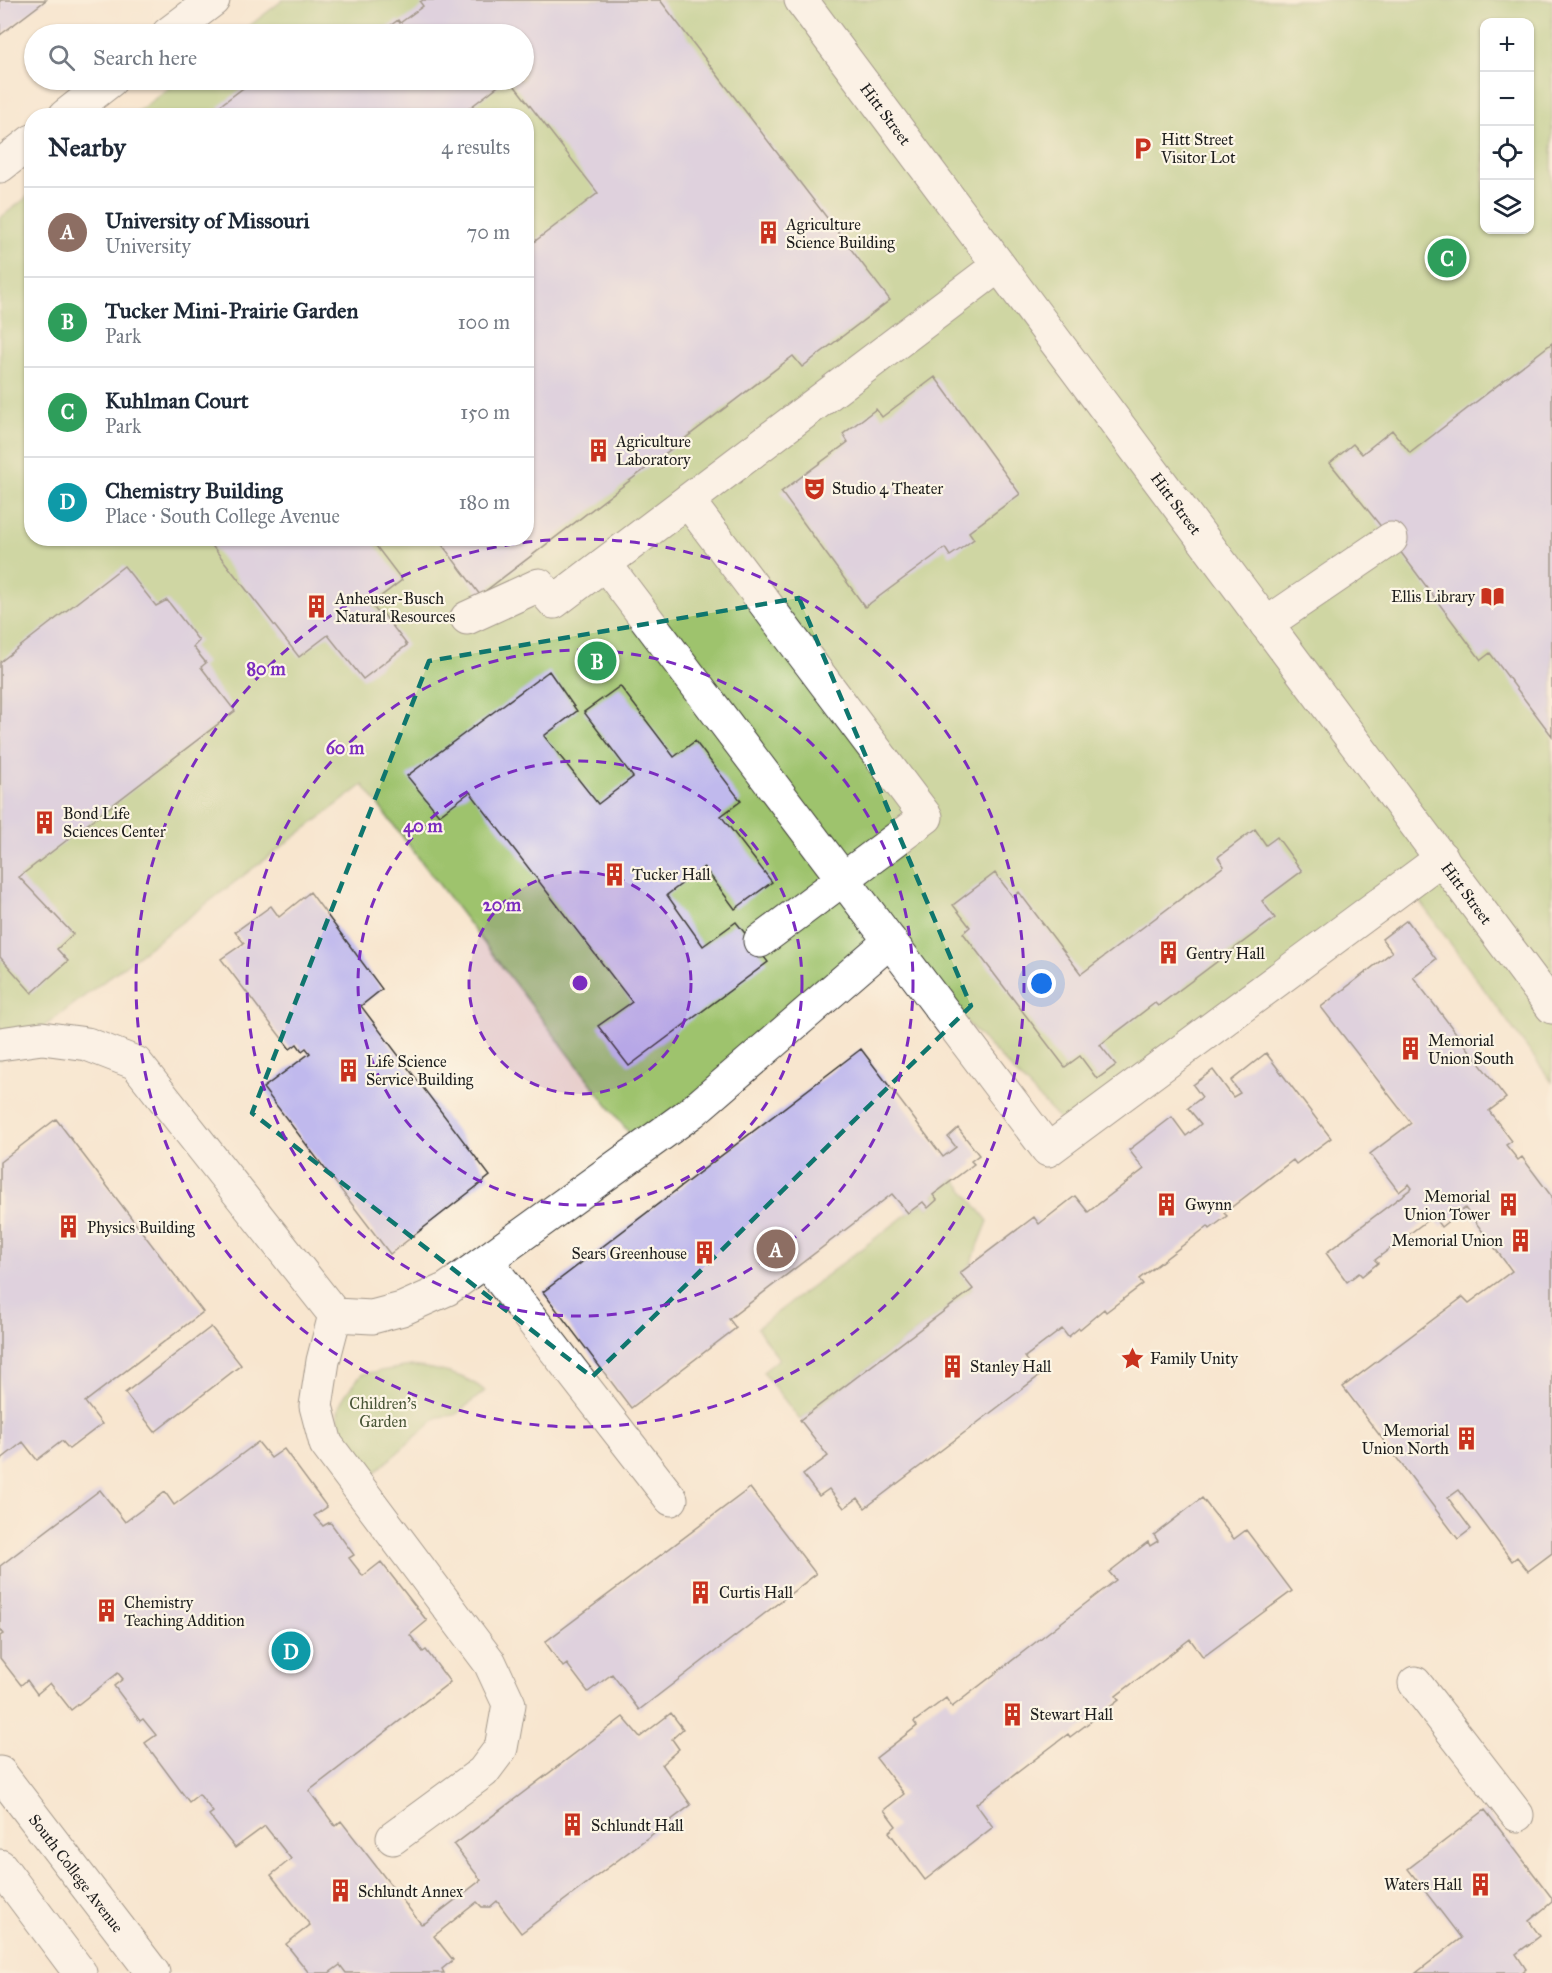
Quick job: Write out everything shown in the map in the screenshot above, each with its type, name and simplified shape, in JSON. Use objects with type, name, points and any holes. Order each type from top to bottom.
[{"type":"street","points":[[181,24],[213,0]]},
{"type":"street","name":"Hitt Street","points":[[801,0],[1552,1007]]},
{"type":"street","points":[[74,108],[98,90]]},
{"type":"street","points":[[0,166],[24,147]]},
{"type":"street","points":[[467,618],[539,585],[554,602],[998,266]]},
{"type":"street","points":[[688,501],[926,817],[760,942]]},
{"type":"street","points":[[1266,624],[1391,539]]},
{"type":"street","points":[[605,564],[1048,1150],[1442,858]]},
{"type":"street","points":[[0,1044],[42,1038],[87,1044],[136,1063],[335,1315],[372,1317],[402,1309],[447,1290],[487,1262],[692,1112],[890,940]]},
{"type":"street","points":[[487,1262],[671,1499]]},
{"type":"street","points":[[335,1315],[323,1361],[316,1406],[326,1444],[490,1663],[508,1704],[501,1748],[483,1772],[393,1838]]},
{"type":"street","points":[[1415,1683],[1517,1815]]},
{"type":"street","name":"South College Avenue","points":[[0,1773],[153,1973]]},
{"type":"street","points":[[0,1866],[80,1973]]},
{"type":"highlighted area","points":[[799,598],[971,1006],[592,1377],[252,1113],[429,661]]},
{"type":"green space","points":[[283,0],[1552,0],[1552,1082],[1407,884],[1064,1124],[889,941],[642,1150],[363,785],[0,1060],[0,218],[24,199],[24,546],[534,546],[534,108],[142,108],[167,90],[534,90],[534,24],[252,24]]},
{"type":"green space","points":[[955,1179],[988,1221],[970,1266],[960,1273],[973,1289],[800,1420],[763,1372],[779,1359],[757,1328],[923,1202],[928,1208],[937,1200],[933,1195]]},
{"type":"green space","name":"Children's Garden","points":[[411,1366],[460,1376],[485,1391],[455,1415],[438,1417],[372,1475],[341,1429],[338,1414],[341,1403],[362,1374]]},
{"type":"building","points":[[0,0],[46,0],[0,35]]},
{"type":"building","points":[[423,0],[660,0],[890,300],[802,367],[793,356],[480,595],[443,546],[534,546],[534,242],[598,193],[518,90],[534,90],[534,24],[393,24],[398,20],[400,23],[423,6],[420,2]]},
{"type":"building","points":[[241,90],[493,90],[469,108],[218,107]]},
{"type":"building","name":"Ellis Library","points":[[1552,343],[1552,736],[1490,653],[1481,660],[1391,539],[1330,463],[1353,444],[1362,454],[1392,430],[1410,453]]},
{"type":"building","points":[[935,377],[1020,494],[969,532],[974,539],[959,550],[950,556],[945,548],[865,607],[781,492],[848,442],[843,434],[876,409],[882,417]]},
{"type":"building","name":"Anheuser-Busch Natural Resources","points":[[212,546],[376,546],[402,580],[371,604],[378,613],[381,611],[407,645],[363,679],[328,635],[299,657]]},
{"type":"building","name":"Bond Life Sciences Center","points":[[124,566],[156,606],[167,600],[199,641],[193,647],[206,663],[201,667],[235,711],[19,877],[73,934],[57,949],[68,961],[32,993],[0,957],[0,662]]},
{"type":"building","name":"Tucker Hall","points":[[549,671],[577,711],[544,736],[598,804],[633,777],[584,712],[620,686],[674,757],[695,741],[741,801],[721,816],[772,882],[735,909],[704,867],[667,895],[703,946],[736,922],[768,962],[629,1066],[598,1026],[632,1002],[470,792],[439,815],[407,776]]},
{"type":"building","name":"Gentry Hall","points":[[1255,829],[1266,845],[1277,837],[1302,871],[1262,901],[1275,918],[1158,1006],[1155,1003],[1100,1045],[1116,1065],[1097,1079],[1080,1056],[1065,1067],[963,933],[970,927],[953,905],[995,873],[1013,897],[1019,892],[1081,974],[1224,866],[1218,857]]},
{"type":"building","name":"Life Science Service Building","points":[[310,892],[382,989],[361,1006],[490,1176],[390,1254],[263,1088],[310,1053],[306,1048],[302,1051],[297,1044],[290,1049],[221,959],[244,943],[235,932],[271,906],[279,917]]},
{"type":"building","name":"Memorial Union","points":[[1407,920],[1436,959],[1413,977],[1506,1098],[1489,1111],[1512,1141],[1506,1145],[1518,1160],[1522,1157],[1552,1197],[1552,1553],[1528,1571],[1517,1557],[1512,1561],[1459,1490],[1448,1498],[1471,1529],[1458,1539],[1343,1387],[1463,1297],[1469,1303],[1512,1271],[1465,1208],[1441,1227],[1433,1216],[1375,1260],[1378,1263],[1362,1276],[1359,1273],[1347,1282],[1326,1253],[1412,1188],[1409,1184],[1399,1192],[1370,1154],[1411,1123],[1321,1007],[1392,952],[1382,939]]},
{"type":"building","name":"Sears Greenhouse","points":[[861,1049],[943,1157],[956,1147],[948,1137],[958,1128],[979,1155],[971,1161],[974,1164],[933,1195],[937,1200],[928,1208],[923,1202],[908,1213],[892,1194],[729,1319],[736,1328],[631,1408],[543,1292]]},
{"type":"building","points":[[1266,1053],[1331,1138],[1296,1164],[1293,1160],[1224,1213],[1227,1216],[1210,1229],[1208,1226],[1139,1279],[1143,1284],[1106,1312],[1104,1309],[1068,1337],[1062,1329],[1025,1357],[1039,1376],[865,1508],[858,1498],[844,1508],[829,1489],[819,1496],[803,1475],[828,1456],[800,1420],[973,1289],[960,1273],[1034,1217],[1039,1224],[1075,1196],[1088,1212],[1144,1169],[1129,1150],[1172,1117],[1186,1136],[1201,1124],[1188,1108],[1202,1097],[1193,1085],[1213,1070],[1233,1097],[1240,1093],[1231,1081]]},
{"type":"building","name":"Physics Building","points":[[56,1119],[203,1312],[85,1402],[102,1424],[69,1449],[62,1441],[37,1460],[23,1442],[0,1460],[0,1162]]},
{"type":"building","points":[[211,1327],[241,1365],[155,1432],[125,1393]]},
{"type":"building","points":[[258,1442],[271,1458],[284,1449],[327,1507],[314,1516],[323,1526],[330,1522],[354,1555],[349,1558],[363,1576],[381,1562],[427,1621],[410,1635],[423,1652],[426,1650],[450,1682],[309,1791],[335,1826],[341,1821],[421,1924],[481,1880],[454,1845],[623,1717],[640,1737],[671,1713],[683,1729],[672,1739],[679,1749],[662,1764],[691,1805],[521,1933],[497,1901],[490,1907],[482,1907],[477,1902],[434,1936],[453,1960],[442,1969],[444,1973],[346,1973],[340,1965],[329,1973],[309,1973],[286,1944],[310,1925],[271,1875],[291,1859],[265,1826],[235,1848],[209,1815],[213,1812],[199,1794],[189,1802],[145,1743],[156,1735],[143,1719],[140,1721],[114,1686],[123,1679],[118,1673],[71,1710],[50,1683],[37,1694],[27,1680],[21,1685],[0,1658],[0,1636],[3,1634],[0,1630],[0,1566],[100,1490],[125,1522],[165,1492],[174,1505]]},
{"type":"building","name":"Curtis Hall","points":[[750,1488],[816,1574],[639,1710],[612,1674],[588,1692],[567,1664],[563,1667],[545,1642]]},
{"type":"building","name":"Stewart Hall","points":[[1202,1498],[1234,1539],[1246,1530],[1292,1591],[1203,1657],[1190,1639],[1116,1696],[1119,1700],[1070,1737],[1068,1734],[976,1804],[993,1827],[925,1880],[889,1832],[896,1826],[884,1810],[904,1794],[876,1758],[917,1726],[914,1722],[946,1698],[952,1707],[1116,1580],[1109,1572],[1148,1542],[1150,1546],[1158,1541],[1154,1535]]},
{"type":"building","name":"Waters Hall","points":[[1485,1810],[1552,1898],[1552,1902],[1529,1921],[1540,1936],[1516,1954],[1526,1969],[1521,1973],[1416,1973],[1461,1938],[1408,1869]]},
{"type":"place","name":"Hitt Street Visitor Lot","points":[[1143,148]]},
{"type":"place","name":"Agriculture Science Building","points":[[768,233]]},
{"type":"place","name":"Kuhlman Court","points":[[1447,258]]},
{"type":"place","name":"Agriculture Laboratory","points":[[598,450]]},
{"type":"place","name":"Studio 4 Theater","points":[[814,488]]},
{"type":"place","name":"Ellis Library","points":[[1493,596]]},
{"type":"place","name":"Anheuser-Busch Natural Resources","points":[[317,607]]},
{"type":"place","name":"Tucker Mini-Prairie Garden","points":[[597,661]]},
{"type":"place","name":"Bond Life Sciences Center","points":[[45,822]]},
{"type":"place","name":"Tucker Hall","points":[[614,874]]},
{"type":"place","name":"Gentry Hall","points":[[1168,953]]},
{"type":"place","name":"Memorial Union South","points":[[1410,1049]]},
{"type":"place","name":"Life Science Service Building","points":[[348,1070]]},
{"type":"place","name":"Gwynn","points":[[1167,1204]]},
{"type":"place","name":"Memorial Union Tower","points":[[1508,1205]]},
{"type":"place","name":"Physics Building","points":[[69,1227]]},
{"type":"place","name":"Memorial Union","points":[[1521,1240]]},
{"type":"place","name":"University of Missouri","points":[[776,1249]]},
{"type":"place","name":"Sears Greenhouse","points":[[705,1253]]},
{"type":"place","name":"Family Unity","points":[[1132,1358]]},
{"type":"place","name":"Stanley Hall","points":[[952,1366]]},
{"type":"place","name":"Memorial Union North","points":[[1467,1439]]},
{"type":"place","name":"Curtis Hall","points":[[701,1592]]},
{"type":"place","name":"Chemistry Teaching Addition","points":[[106,1611]]},
{"type":"place","name":"Chemistry Building","points":[[291,1651]]},
{"type":"place","name":"Stewart Hall","points":[[1012,1714]]},
{"type":"place","name":"Schlundt Hall","points":[[573,1825]]},
{"type":"place","name":"Waters Hall","points":[[1480,1884]]},
{"type":"place","name":"Schlundt Annex","points":[[340,1891]]}]
